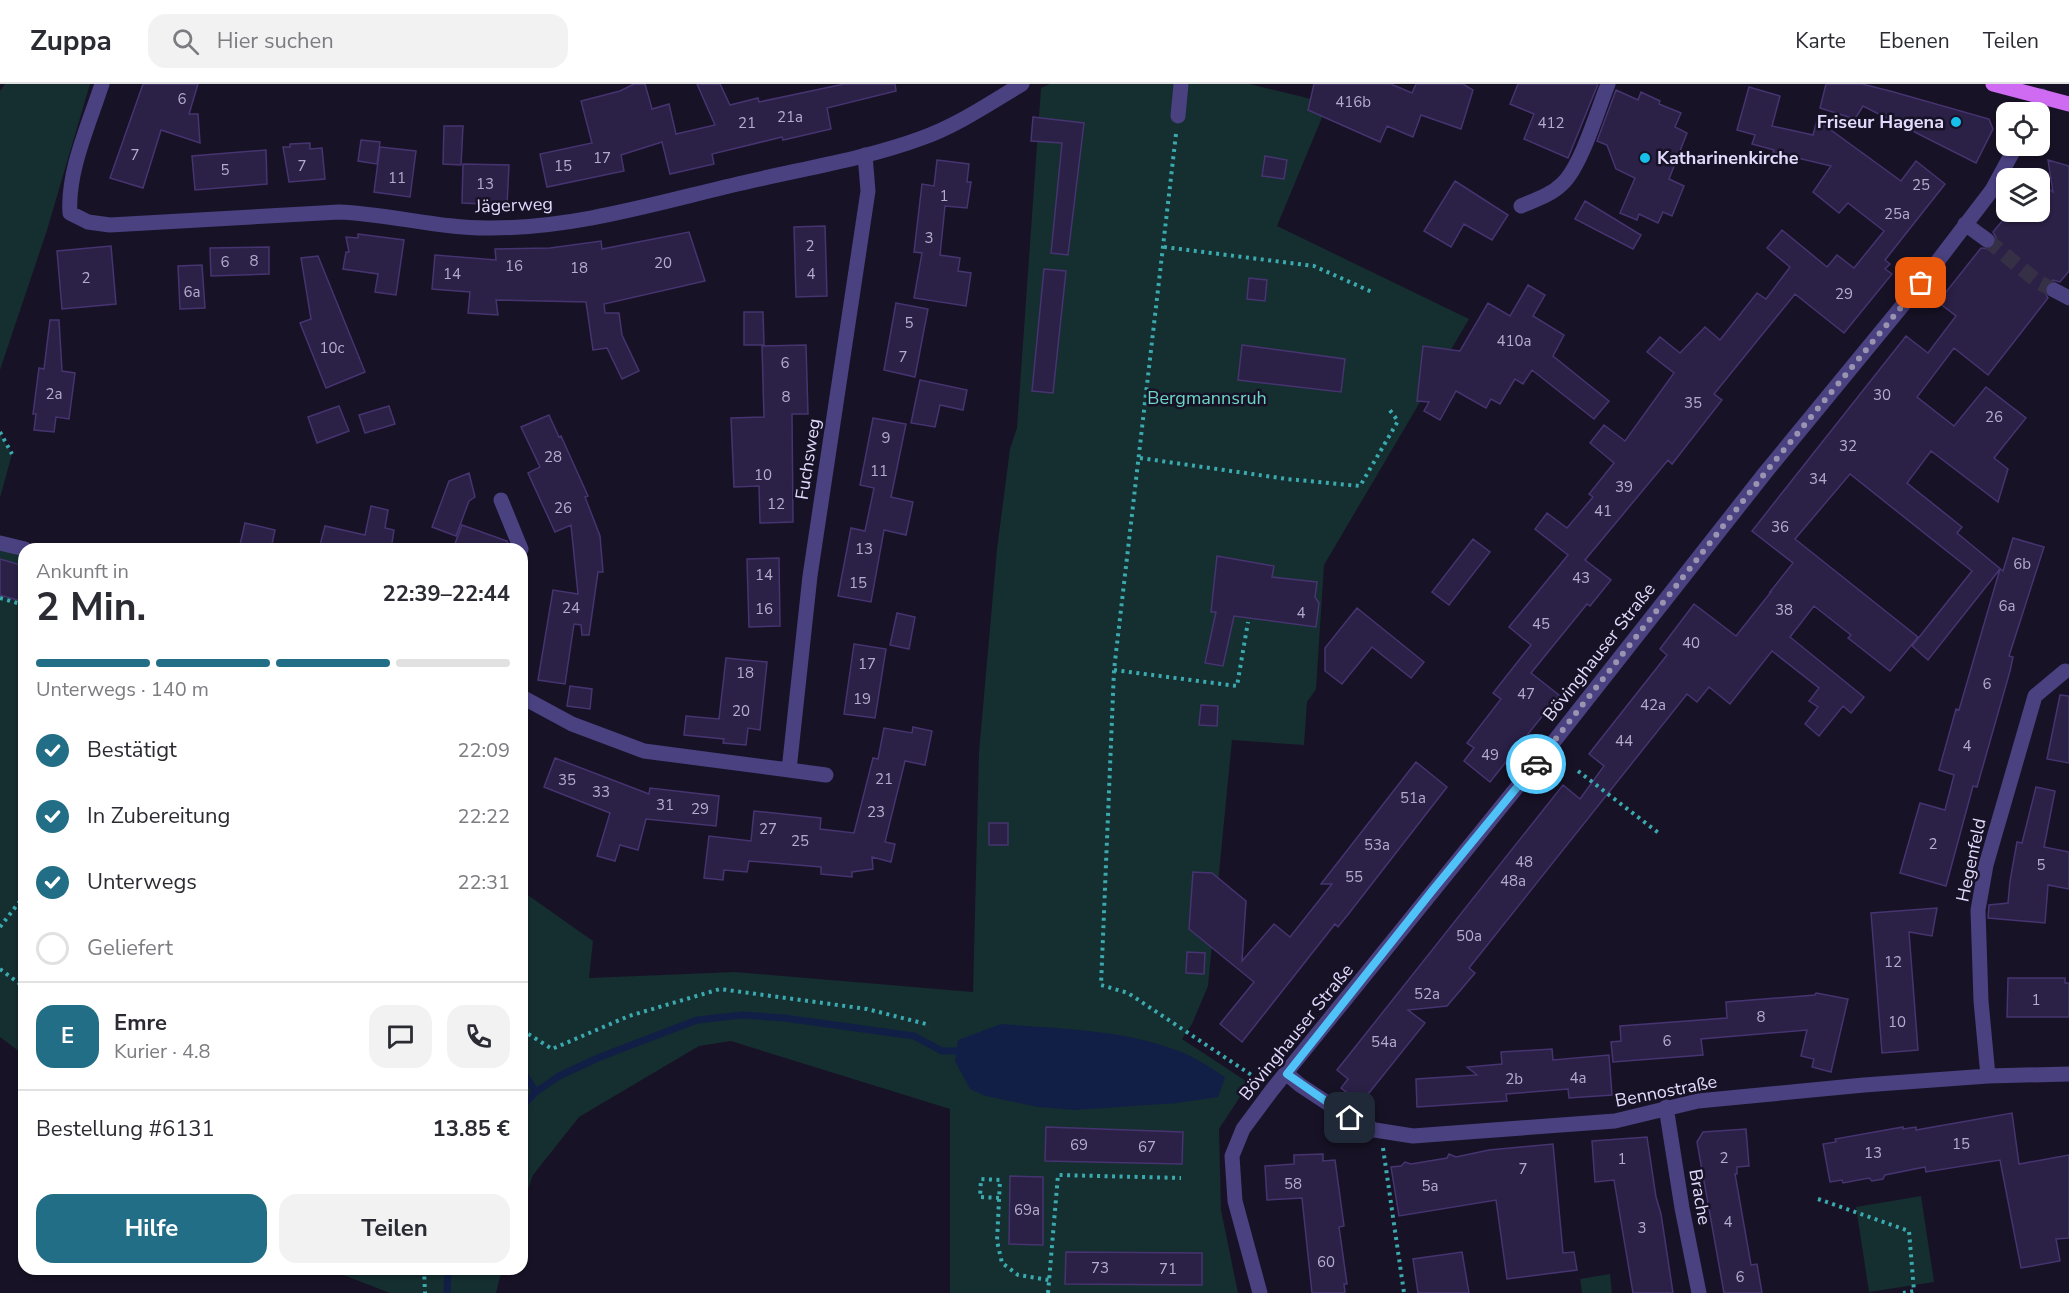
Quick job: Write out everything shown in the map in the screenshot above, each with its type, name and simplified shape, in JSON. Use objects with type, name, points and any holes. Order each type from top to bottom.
[{"type":"main road","points":[[1993,84],[2045,90],[2069,104]]},
{"type":"street","name":"Jägerweg","points":[[102,84],[69,196],[70,213],[88,222],[110,225],[339,212],[490,228],[545,227],[865,155],[921,138],[950,126],[1022,84]]},
{"type":"street","points":[[1178,116],[1180,84]]},
{"type":"street","points":[[1521,206],[1562,185],[1574,170],[1608,84]]},
{"type":"street","name":"Fuchsweg","points":[[789,770],[810,576],[868,191],[865,155]]},
{"type":"street","name":"Bövinghauser Straße","points":[[1260,1293],[1235,1201],[1232,1156],[1243,1130],[1272,1090],[1548,749],[1765,473],[1921,283],[1992,190],[2011,156]]},
{"type":"street","points":[[1965,224],[1987,240]]},
{"type":"street","points":[[2054,290],[2069,298]]},
{"type":"street","points":[[501,500],[519,543]]},
{"type":"street","points":[[0,543],[18,547]]},
{"type":"street","name":"Hegenfeld","points":[[1988,1076],[1981,1001],[1978,909],[1986,865],[2034,696],[2065,671]]},
{"type":"street","points":[[528,700],[572,724],[644,751],[826,775]]},
{"type":"street","name":"Bennostraße","points":[[1287,1074],[1350,1118],[1375,1130],[1413,1136],[1614,1121],[1698,1101],[1988,1076],[2069,1074]]},
{"type":"street","name":"Brache","points":[[1666,1107],[1682,1208],[1699,1293]]},
{"type":"path","points":[[1178,116],[1114,670],[1101,985],[1128,993],[1272,1090]]},
{"type":"path","points":[[1164,247],[1314,266],[1372,292]]},
{"type":"path","points":[[1140,458],[1287,479],[1360,486],[1398,421],[1389,409]]},
{"type":"path","points":[[0,432],[12,454]]},
{"type":"path","points":[[0,598],[18,603]]},
{"type":"path","points":[[1114,670],[1237,686],[1248,622]]},
{"type":"path","points":[[1578,771],[1660,834]]},
{"type":"path","points":[[0,927],[18,904]]},
{"type":"path","points":[[0,969],[18,982]]},
{"type":"path","points":[[528,1034],[552,1049],[629,1016],[720,989],[867,1009],[930,1025]]},
{"type":"path","points":[[1387,1133],[1383,1151],[1404,1293]]},
{"type":"path","points":[[1048,1293],[1058,1174],[1181,1178]]},
{"type":"path","points":[[999,1198],[980,1197],[981,1179],[1000,1180],[997,1241],[1002,1263],[1018,1275],[1049,1280]]},
{"type":"path","points":[[1818,1199],[1909,1231],[1914,1291],[1903,1293]]},
{"type":"path","points":[[424,1275],[425,1293]]},
{"type":"green space","points":[[5,84],[90,84],[47,230],[0,370],[0,91]]},
{"type":"green space","name":"Bergmannsruh","points":[[1050,84],[1249,84],[1328,103],[1277,226],[1469,319],[1324,565],[1316,689],[1307,702],[1304,745],[1232,740],[1208,986],[1192,1024],[1182,1039],[1249,1083],[1219,1129],[1221,1210],[1238,1293],[950,1293],[950,1109],[731,1041],[699,1046],[579,1117],[533,1175],[528,1189],[528,895],[593,941],[589,978],[735,972],[973,992],[979,752],[997,549],[1010,449],[1017,428],[1041,88]]},
{"type":"green space","points":[[0,434],[12,454],[0,498]]},
{"type":"green space","points":[[0,543],[18,548],[18,1050],[0,1037]]},
{"type":"green space","points":[[1921,1196],[1934,1282],[1869,1292],[1856,1207]]},
{"type":"green space","points":[[1610,1274],[1612,1293],[1582,1293],[1580,1279]]},
{"type":"green space","points":[[344,1275],[500,1275],[496,1293],[390,1293]]},
{"type":"water","points":[[1001,1024],[1089,1031],[1155,1043],[1182,1052],[1225,1077],[1218,1097],[1177,1103],[1075,1110],[1038,1107],[986,1096],[970,1089],[955,1061],[958,1040]]},
{"type":"building","points":[[143,84],[198,84],[189,114],[198,114],[200,143],[161,130],[143,188],[110,178]]},
{"type":"building","points":[[634,84],[645,84],[652,109],[669,104],[676,134],[715,125],[697,84],[720,84],[730,105],[758,98],[759,102],[844,84],[895,84],[896,91],[827,108],[831,129],[783,140],[782,137],[712,154],[714,164],[670,174],[662,142],[621,155],[624,171],[547,187],[540,154],[592,143],[581,101],[620,91]]},
{"type":"building","points":[[1314,84],[1391,84],[1412,93],[1416,84],[1463,84],[1473,90],[1461,129],[1421,115],[1413,137],[1387,126],[1380,142],[1308,110]]},
{"type":"building","points":[[1518,84],[1598,84],[1568,158],[1524,139],[1534,114],[1510,104]]},
{"type":"building","points":[[1826,84],[1862,84],[1890,91],[1989,119],[1993,129],[1976,163],[1863,106],[1855,119],[1820,108]]},
{"type":"building","points":[[1749,87],[1780,96],[1772,126],[1813,135],[1817,120],[1901,181],[1916,161],[1945,184],[1885,260],[1890,264],[1885,269],[1892,274],[1844,333],[1795,294],[1714,394],[1722,400],[1672,464],[1668,460],[1585,560],[1611,580],[1590,606],[1587,604],[1531,673],[1559,695],[1490,782],[1464,761],[1474,748],[1467,743],[1501,699],[1493,693],[1531,645],[1509,627],[1568,555],[1535,529],[1547,513],[1567,528],[1593,497],[1589,494],[1614,463],[1590,443],[1604,425],[1625,441],[1674,373],[1647,352],[1660,337],[1680,353],[1705,327],[1720,340],[1757,293],[1766,299],[1790,267],[1767,248],[1782,230],[1827,267],[1837,255],[1854,268],[1884,231],[1848,203],[1839,213],[1813,192],[1831,166],[1773,152],[1774,150],[1752,144],[1755,135],[1737,130]]},
{"type":"building","name":"Katharinenkirche","points":[[1616,90],[1638,100],[1641,92],[1660,101],[1659,104],[1681,113],[1675,127],[1687,133],[1669,179],[1684,186],[1672,216],[1663,212],[1658,223],[1639,214],[1637,220],[1620,213],[1635,178],[1616,169],[1607,145],[1597,141]]},
{"type":"building","points":[[1033,117],[1084,123],[1068,255],[1051,253],[1062,143],[1031,141]]},
{"type":"building","points":[[444,126],[463,126],[461,165],[443,164]]},
{"type":"building","points":[[361,140],[380,142],[377,164],[358,161]]},
{"type":"building","points":[[310,143],[310,149],[322,148],[325,179],[289,182],[283,147],[290,147],[290,144]]},
{"type":"building","points":[[380,147],[416,151],[410,197],[374,192]]},
{"type":"building","points":[[266,150],[267,184],[195,190],[192,156]]},
{"type":"building","points":[[1265,156],[1287,160],[1284,179],[1262,176]]},
{"type":"building","points":[[937,160],[969,164],[967,182],[971,182],[967,208],[945,206],[940,255],[960,258],[958,271],[971,273],[966,306],[914,298],[922,253],[914,252],[922,184],[934,186]]},
{"type":"building","points":[[2048,160],[2069,166],[2069,271],[2060,282],[2053,280],[2046,285],[2044,291],[2048,298],[1988,375],[1954,348],[1917,397],[1954,426],[1986,387],[2026,418],[1994,458],[2008,469],[1998,502],[1931,451],[1907,483],[1962,527],[1957,533],[2003,571],[2013,538],[2044,547],[2009,656],[2013,657],[2010,671],[1977,787],[1973,786],[1946,886],[1900,873],[1920,803],[1945,810],[1954,775],[1939,770],[2000,569],[1928,660],[1912,646],[1972,571],[1850,474],[1795,539],[1918,637],[1890,671],[1848,638],[1851,635],[1814,606],[1790,637],[1864,697],[1851,713],[1843,706],[1819,736],[1805,724],[1818,707],[1809,701],[1819,688],[1772,651],[1730,704],[1709,687],[1697,702],[1687,694],[1469,968],[1475,973],[1447,1006],[1408,1010],[1425,1023],[1361,1103],[1341,1088],[1348,1079],[1337,1070],[1563,785],[1580,799],[1604,766],[1589,754],[1667,655],[1660,649],[1694,604],[1736,636],[1771,592],[1793,563],[1752,531],[1906,336],[1928,353],[1956,316],[1938,302],[1981,248],[1990,249],[1995,245],[1996,237],[1993,232],[2001,222],[2050,222],[2050,190],[2053,192]]},
{"type":"building","points":[[463,164],[509,165],[507,205],[462,203]]},
{"type":"building","points":[[1455,181],[1508,215],[1492,240],[1464,224],[1451,247],[1424,231]]},
{"type":"building","points":[[1585,201],[1641,235],[1633,249],[1575,219]]},
{"type":"building","points":[[825,226],[827,296],[796,297],[794,227]]},
{"type":"building","points":[[689,232],[705,281],[604,304],[605,313],[619,313],[622,335],[639,371],[622,379],[607,348],[593,350],[586,302],[496,300],[498,315],[468,313],[470,292],[432,289],[435,255],[496,260],[495,249],[550,248],[601,241],[602,249]]},
{"type":"building","points":[[358,234],[404,240],[396,295],[375,292],[378,274],[343,269],[346,252],[349,252],[346,237],[358,238]]},
{"type":"building","points":[[111,246],[116,304],[62,309],[57,251]]},
{"type":"building","points":[[269,247],[269,274],[211,276],[210,248]]},
{"type":"building","points":[[318,256],[365,372],[326,388],[300,323],[311,319],[301,258]]},
{"type":"building","points":[[202,265],[205,308],[180,309],[178,266]]},
{"type":"building","points":[[1044,269],[1066,271],[1053,393],[1032,391]]},
{"type":"building","points":[[1249,278],[1267,280],[1265,301],[1247,299]]},
{"type":"building","points":[[1528,285],[1545,295],[1533,316],[1564,335],[1553,356],[1609,401],[1594,419],[1532,370],[1523,384],[1515,379],[1500,404],[1491,399],[1486,408],[1456,391],[1440,420],[1424,411],[1429,402],[1417,401],[1423,346],[1460,351],[1488,303],[1510,316]]},
{"type":"building","points":[[896,303],[928,309],[915,377],[884,370]]},
{"type":"building","points":[[744,312],[763,312],[764,345],[744,345]]},
{"type":"building","points":[[50,320],[59,320],[62,371],[75,373],[69,419],[56,417],[54,432],[34,430],[36,414],[33,414],[39,368],[44,369]]},
{"type":"building","points":[[806,345],[808,414],[792,414],[793,522],[760,523],[759,486],[734,487],[731,418],[764,417],[762,346]]},
{"type":"building","points":[[1242,345],[1345,359],[1341,392],[1238,380]]},
{"type":"building","points":[[920,380],[967,390],[963,410],[940,405],[935,427],[911,423]]},
{"type":"building","points":[[339,406],[349,431],[317,443],[308,417]]},
{"type":"building","points":[[389,406],[395,424],[365,433],[359,415]]},
{"type":"building","points":[[549,415],[588,496],[585,497],[600,536],[603,572],[598,572],[589,635],[582,635],[581,625],[574,624],[565,684],[538,680],[553,590],[578,594],[571,525],[555,532],[528,473],[540,467],[521,427]]},
{"type":"building","points":[[873,418],[906,424],[891,497],[913,502],[906,535],[884,530],[871,602],[838,596],[851,528],[865,531],[874,488],[860,485]]},
{"type":"building","points":[[469,473],[475,497],[469,501],[456,536],[432,527],[449,481]]},
{"type":"building","points":[[371,506],[388,510],[385,528],[394,530],[392,543],[321,543],[325,526],[365,535]]},
{"type":"building","points":[[245,523],[275,530],[272,543],[240,543]]},
{"type":"building","points":[[462,525],[508,543],[455,543]]},
{"type":"building","points":[[1473,539],[1490,552],[1449,605],[1432,592]]},
{"type":"building","points":[[1217,556],[1274,566],[1272,577],[1317,582],[1315,597],[1319,603],[1316,627],[1234,616],[1223,666],[1205,663],[1216,612],[1211,612]]},
{"type":"building","points":[[779,558],[780,626],[749,627],[747,559]]},
{"type":"building","points":[[0,559],[18,564],[18,600],[0,595]]},
{"type":"building","points":[[1357,608],[1424,662],[1411,678],[1372,647],[1342,684],[1325,671],[1325,648]]},
{"type":"building","points":[[897,613],[915,617],[909,649],[890,645]]},
{"type":"building","points":[[854,644],[886,649],[875,718],[844,714]]},
{"type":"building","points":[[726,658],[767,662],[760,730],[748,728],[746,745],[723,743],[724,739],[684,735],[686,716],[719,719]]},
{"type":"building","points":[[570,686],[592,689],[590,709],[567,706]]},
{"type":"building","points":[[2060,695],[2069,696],[2069,763],[2047,759]]},
{"type":"building","points":[[1201,705],[1218,706],[1217,726],[1199,725]]},
{"type":"building","points":[[913,727],[932,731],[925,765],[905,761],[885,842],[895,844],[891,862],[872,857],[873,869],[852,872],[852,877],[821,874],[821,867],[749,861],[747,872],[724,870],[723,880],[704,878],[709,836],[751,841],[754,811],[821,818],[820,829],[854,833],[873,758],[878,759],[884,728],[912,733]]},
{"type":"building","points":[[555,758],[649,794],[650,788],[719,796],[716,826],[646,819],[638,850],[620,845],[615,861],[597,856],[610,813],[544,787]]},
{"type":"building","points":[[1416,762],[1447,787],[1338,927],[1335,924],[1242,1042],[1220,1024],[1254,982],[1189,929],[1193,872],[1212,873],[1246,901],[1242,961],[1274,924],[1290,937],[1332,884],[1321,884]]},
{"type":"building","points":[[2036,787],[2055,791],[2044,847],[2069,852],[2069,889],[2048,885],[2045,923],[1988,918],[1989,905],[2008,903],[2017,842],[2022,843]]},
{"type":"building","points":[[989,823],[1008,823],[1008,845],[989,845]]},
{"type":"building","points":[[1937,908],[1932,936],[1909,932],[1918,1050],[1882,1053],[1871,913]]},
{"type":"building","points":[[1187,952],[1205,953],[1204,974],[1186,973]]},
{"type":"building","points":[[2008,978],[2065,978],[2065,983],[2069,983],[2069,1017],[2007,1017]]},
{"type":"building","points":[[1816,993],[1848,999],[1831,1072],[1812,1067],[1814,1059],[1801,1056],[1807,1030],[1701,1039],[1703,1055],[1613,1062],[1611,1042],[1621,1041],[1620,1026],[1727,1018],[1726,1002],[1815,995]]},
{"type":"building","points":[[1552,1049],[1553,1060],[1609,1055],[1612,1095],[1569,1098],[1568,1089],[1506,1094],[1507,1101],[1417,1107],[1416,1079],[1477,1075],[1467,1067],[1502,1064],[1501,1052]]},
{"type":"building","points":[[2012,1113],[2019,1164],[2069,1155],[2069,1238],[2056,1239],[2060,1261],[2021,1268],[2000,1160],[1926,1172],[1925,1167],[1885,1175],[1883,1179],[1872,1181],[1869,1178],[1843,1183],[1842,1180],[1830,1182],[1823,1144],[1836,1142],[1835,1139],[1903,1127],[1903,1129],[1916,1127],[1916,1130]]},
{"type":"building","points":[[1046,1127],[1183,1132],[1182,1164],[1045,1161]]},
{"type":"building","points":[[1746,1129],[1749,1166],[1737,1167],[1737,1174],[1735,1174],[1751,1265],[1757,1264],[1762,1293],[1724,1293],[1697,1142],[1703,1132]]},
{"type":"building","points":[[1647,1137],[1673,1293],[1633,1293],[1614,1180],[1595,1182],[1592,1141]]},
{"type":"building","points":[[1553,1144],[1563,1253],[1574,1252],[1577,1270],[1507,1279],[1496,1200],[1399,1216],[1391,1167],[1401,1166],[1405,1162],[1411,1164],[1447,1158],[1449,1154],[1456,1157],[1489,1150]]},
{"type":"building","points":[[1323,1154],[1323,1161],[1335,1160],[1344,1226],[1339,1227],[1347,1284],[1344,1284],[1345,1293],[1312,1293],[1302,1198],[1267,1200],[1265,1166],[1294,1164],[1294,1155]]},
{"type":"building","points":[[1010,1176],[1043,1177],[1043,1245],[1009,1244]]},
{"type":"building","points":[[1066,1252],[1202,1253],[1202,1285],[1065,1284]]},
{"type":"building","points":[[1462,1252],[1469,1293],[1418,1293],[1413,1259]]},
{"type":"waterway","points":[[528,1100],[559,1076],[600,1057],[697,1020],[742,1015],[784,1018],[914,1036],[942,1051],[957,1051]]},
{"type":"waterway","points":[[528,1080],[536,1092]]},
{"type":"waterway","points":[[447,1293],[448,1275]]},
{"type":"tunnel","points":[[1987,240],[2038,282],[2054,290]]},
{"type":"way so far","points":[[1536,764],[1668,594],[1921,283]]},
{"type":"place","name":"Friseur Hagena","points":[[1956,122]]},
{"type":"place","name":"Katharinenkirche","points":[[1645,158]]},
{"type":"route","points":[[1350,1118],[1287,1074],[1536,764]]}]
